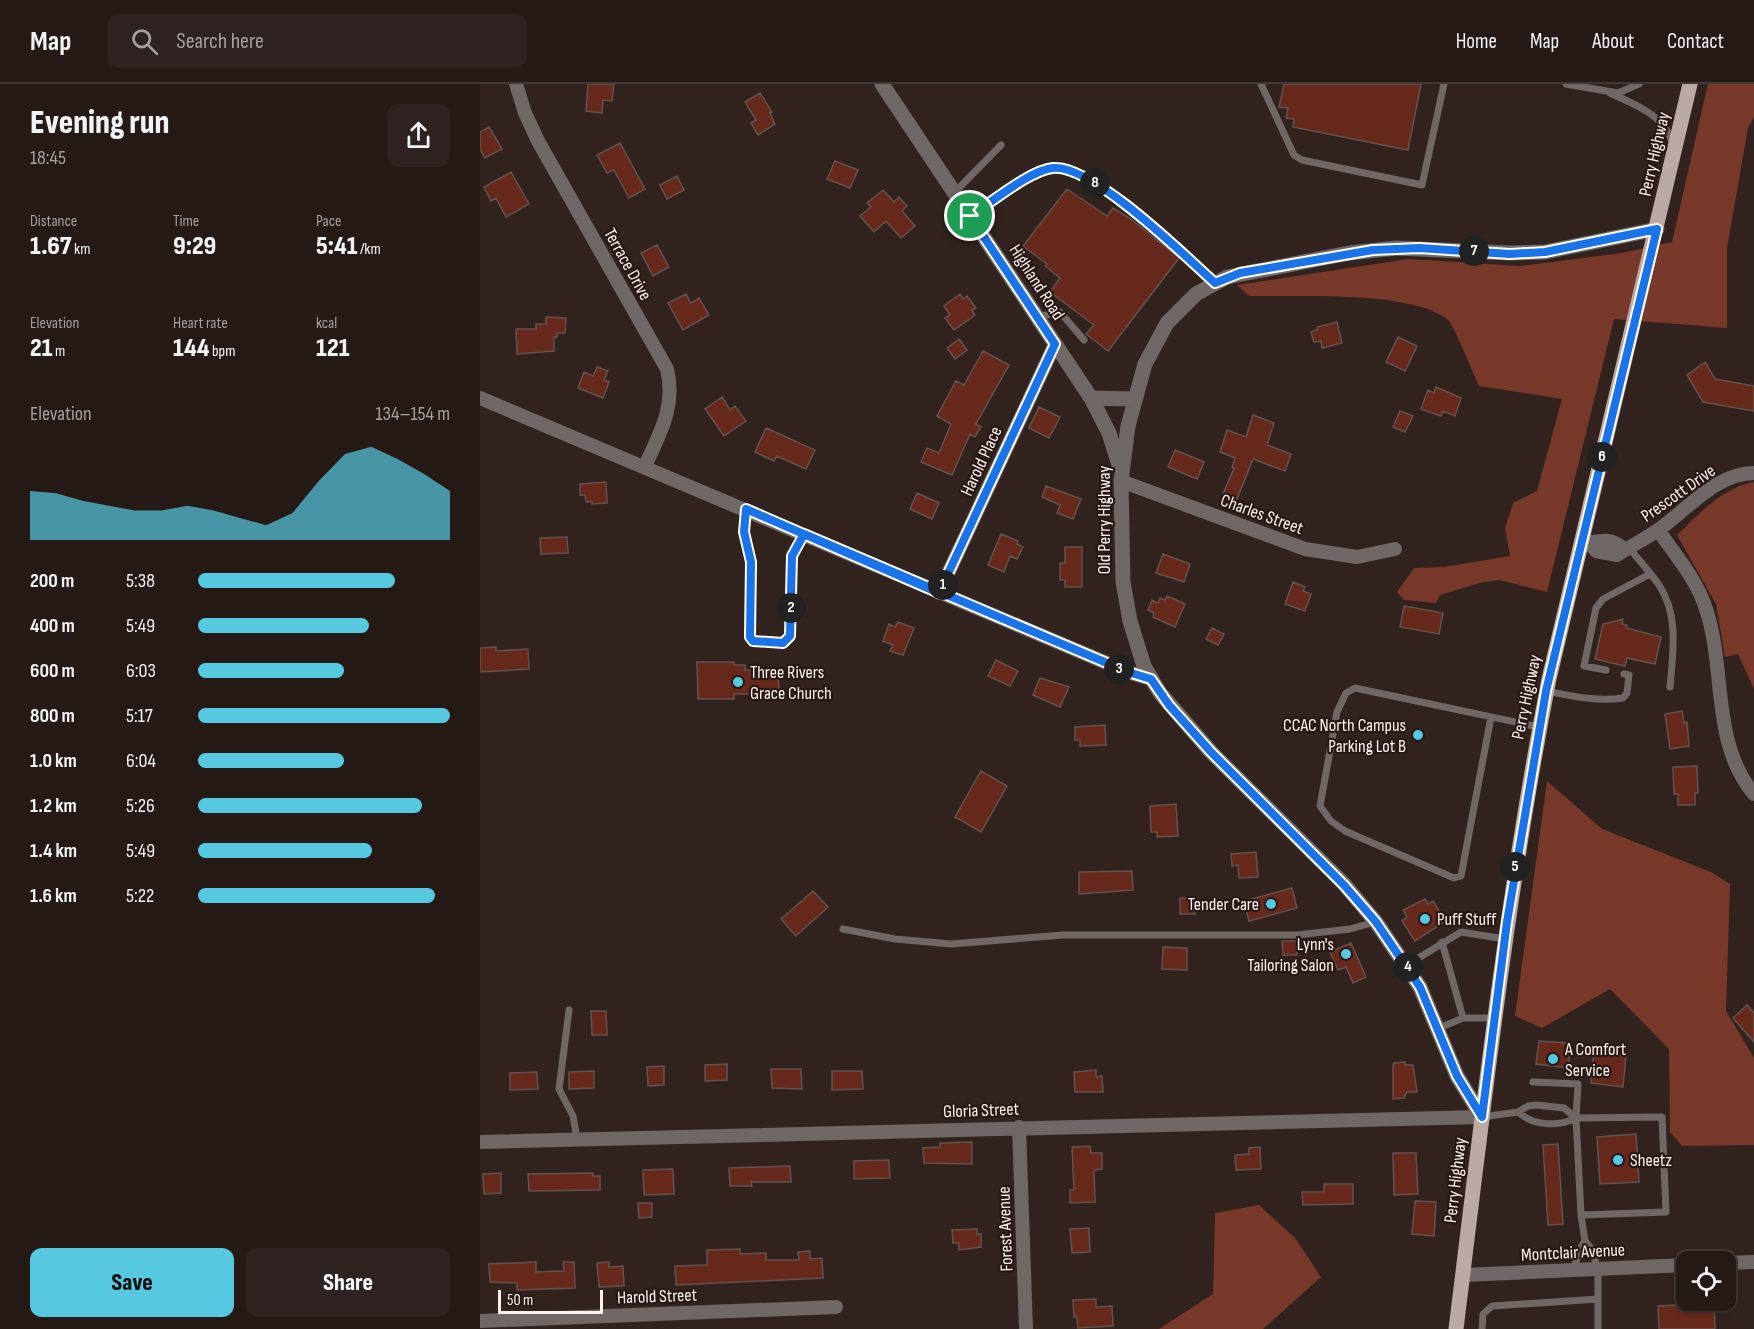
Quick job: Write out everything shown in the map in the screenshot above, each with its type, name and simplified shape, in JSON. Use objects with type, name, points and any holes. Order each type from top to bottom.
[{"type":"main road","name":"Perry Highway","points":[[1456,1329],[1504,939],[1539,727],[1546,691],[1585,543],[1689,84]]},
{"type":"street","name":"Terrace Drive","points":[[516,84],[525,113],[538,141],[667,369],[671,391],[669,411],[645,466]]},
{"type":"street","name":"Highland Road","points":[[882,84],[1091,398],[1114,445],[1121,481]]},
{"type":"street","name":"Old Perry Highway","points":[[1482,1117],[1457,1076],[1439,1028],[1407,965],[1376,922],[1344,885],[1211,752],[1169,705],[1148,672],[1135,640],[1123,582],[1121,481],[1134,399],[1152,348],[1167,324],[1186,303],[1215,283],[1240,273],[1373,250],[1419,248],[1510,254],[1545,252],[1657,229]]},
{"type":"street","name":"Harold Place","points":[[939,593],[1055,344]]},
{"type":"street","points":[[480,398],[1128,672],[1148,672]]},
{"type":"street","points":[[1091,398],[1134,399]]},
{"type":"street","name":"Prescott Drive","points":[[1627,549],[1658,530],[1710,489],[1736,476],[1754,472]]},
{"type":"street","name":"Charles Street","points":[[1121,481],[1291,545],[1321,553],[1357,557],[1395,549]]},
{"type":"street","points":[[1658,530],[1696,587],[1706,608],[1731,748],[1739,772],[1754,794]]},
{"type":"street","points":[[1585,543],[1599,540],[1618,543],[1627,549]]},
{"type":"street","name":"Gloria Street","points":[[480,1142],[1482,1117]]},
{"type":"street","name":"Forest Avenue","points":[[1019,1127],[1026,1329]]},
{"type":"street","points":[[1736,1263],[1754,1262]]},
{"type":"street","name":"Montclair Avenue","points":[[1463,1275],[1676,1265]]},
{"type":"street","name":"Harold Street","points":[[480,1321],[836,1307]]},
{"type":"lane","points":[[1261,84],[1294,155],[1302,160],[1422,185],[1444,84]]},
{"type":"lane","points":[[1566,84],[1608,92],[1626,91],[1640,84]]},
{"type":"lane","points":[[1608,92],[1647,111],[1659,121],[1669,134],[1675,153]]},
{"type":"lane","points":[[955,192],[1001,145]]},
{"type":"lane","points":[[970,216],[1029,179],[1051,168],[1063,168],[1088,178],[1164,235],[1215,283]]},
{"type":"lane","points":[[1037,317],[1060,312],[1084,340]]},
{"type":"lane","points":[[746,509],[744,532],[751,562],[750,637],[753,641],[783,643],[790,636],[792,556],[804,534]]},
{"type":"lane","points":[[1627,549],[1650,574],[1668,601],[1672,615],[1673,646],[1670,687]]},
{"type":"lane","points":[[1606,670],[1584,666],[1596,608],[1604,599],[1650,574]]},
{"type":"lane","points":[[1546,691],[1585,698],[1623,698],[1627,693],[1629,675],[1624,674]]},
{"type":"lane","points":[[1491,717],[1461,876],[1454,878],[1345,831],[1331,821],[1320,806],[1337,712],[1346,693],[1355,688],[1539,727]]},
{"type":"lane","points":[[843,929],[895,939],[951,944],[1063,935],[1297,935],[1350,929],[1376,922]]},
{"type":"lane","points":[[1407,965],[1461,932],[1504,939]]},
{"type":"lane","points":[[1443,942],[1463,1018]]},
{"type":"lane","points":[[569,1010],[559,1089],[573,1116],[577,1139]]},
{"type":"lane","points":[[1439,1028],[1463,1018],[1495,1018]]},
{"type":"lane","points":[[1533,1082],[1578,1084],[1576,1118],[1581,1215],[1585,1241],[1591,1248],[1598,1269],[1598,1329]]},
{"type":"lane","points":[[1482,1117],[1518,1112],[1528,1106],[1564,1108],[1576,1118]]},
{"type":"lane","points":[[1518,1112],[1534,1122],[1563,1123],[1576,1118],[1662,1117],[1666,1212],[1581,1215]]},
{"type":"lane","points":[[1573,1270],[1578,1249],[1585,1241]]},
{"type":"lane","points":[[1482,1329],[1483,1314],[1492,1306],[1598,1299]]},
{"type":"shaded area","points":[[1708,84],[1754,84],[1754,117],[1748,128],[1727,248],[1727,328],[1614,319],[1547,592],[1500,580],[1483,582],[1440,595],[1436,603],[1404,600],[1397,592],[1414,568],[1444,567],[1510,556],[1505,528],[1513,503],[1537,491],[1562,399],[1479,386],[1451,324],[1431,310],[1382,299],[1249,296],[1237,285],[1408,259],[1521,266],[1622,253],[1672,242]]},
{"type":"shaded area","points":[[1754,482],[1754,689],[1738,654],[1725,657],[1716,604],[1677,535],[1703,510],[1722,496],[1742,485]]},
{"type":"shaded area","points":[[1547,781],[1602,829],[1711,872],[1730,884],[1726,1011],[1754,1058],[1754,1145],[1682,1146],[1670,1132],[1669,1049],[1610,989],[1542,1028],[1515,1016]]},
{"type":"shaded area","points":[[1259,1205],[1296,1239],[1321,1277],[1263,1329],[1159,1329],[1213,1294],[1215,1213]]},
{"type":"building","points":[[588,84],[614,84],[612,101],[603,100],[602,113],[586,111]]},
{"type":"building","points":[[1284,84],[1421,84],[1408,150],[1293,127],[1294,119],[1286,118],[1288,108],[1279,107]]},
{"type":"building","points":[[760,93],[772,112],[770,113],[775,124],[758,135],[751,123],[756,120],[745,102]]},
{"type":"building","points":[[489,127],[502,149],[485,158],[480,149],[480,132]]},
{"type":"building","points":[[620,143],[645,189],[629,198],[614,170],[607,173],[597,155]]},
{"type":"building","points":[[835,161],[858,170],[850,188],[827,179]]},
{"type":"building","points":[[511,172],[529,204],[506,217],[496,198],[491,201],[484,187]]},
{"type":"building","points":[[677,176],[684,190],[667,199],[660,185]]},
{"type":"building","points":[[1067,189],[1107,216],[1113,208],[1131,219],[1179,258],[1108,351],[1086,334],[1094,325],[1050,292],[1060,278],[1045,266],[1047,264],[1023,246]]},
{"type":"building","points":[[883,190],[894,202],[899,197],[907,206],[902,211],[915,226],[901,238],[886,221],[874,232],[860,216],[871,207],[867,203]]},
{"type":"building","points":[[657,245],[669,267],[653,276],[641,253]]},
{"type":"building","points":[[686,294],[691,303],[699,298],[709,315],[683,330],[668,303]]},
{"type":"building","points":[[960,294],[963,299],[967,296],[976,308],[972,310],[975,315],[954,330],[945,318],[950,315],[944,306]]},
{"type":"building","points":[[546,317],[566,318],[565,333],[557,333],[557,337],[554,337],[554,351],[517,354],[516,329],[536,329],[536,324],[546,324]]},
{"type":"building","points":[[1337,322],[1342,343],[1322,348],[1321,341],[1314,342],[1311,332],[1317,330],[1317,327]]},
{"type":"building","points":[[1398,337],[1417,346],[1405,371],[1386,362]]},
{"type":"building","points":[[959,339],[967,350],[955,359],[947,348]]},
{"type":"building","points":[[983,351],[1009,365],[976,424],[981,427],[975,437],[970,434],[952,475],[921,462],[927,448],[939,453],[951,424],[937,416],[956,381],[964,385]]},
{"type":"building","points":[[1705,362],[1715,379],[1754,386],[1754,411],[1703,402],[1687,375]]},
{"type":"building","points":[[597,367],[608,371],[604,380],[609,382],[603,398],[578,388],[584,372],[593,376]]},
{"type":"building","points":[[1436,387],[1461,398],[1455,416],[1443,411],[1441,416],[1421,409],[1428,390],[1434,393]]},
{"type":"building","points":[[722,397],[730,410],[735,406],[746,421],[724,436],[705,409]]},
{"type":"building","points":[[1039,407],[1060,417],[1049,438],[1029,428]]},
{"type":"building","points":[[1400,411],[1413,416],[1405,432],[1393,427]]},
{"type":"building","points":[[1253,415],[1274,423],[1267,445],[1291,454],[1285,471],[1253,459],[1237,499],[1223,494],[1234,468],[1232,467],[1235,458],[1220,452],[1227,430],[1246,437]]},
{"type":"building","points":[[766,428],[815,450],[806,469],[777,456],[774,461],[755,452]]},
{"type":"building","points":[[1175,450],[1204,462],[1197,479],[1168,467]]},
{"type":"building","points":[[606,482],[607,503],[592,504],[592,502],[586,502],[585,495],[580,495],[580,484]]},
{"type":"building","points":[[1046,486],[1081,499],[1073,519],[1057,513],[1060,505],[1042,497]]},
{"type":"building","points":[[917,493],[939,503],[932,519],[910,509]]},
{"type":"building","points":[[1001,534],[1018,541],[1017,544],[1023,547],[1017,559],[1010,556],[1004,572],[988,565]]},
{"type":"building","points":[[567,537],[568,553],[541,554],[540,538]]},
{"type":"building","points":[[1065,547],[1082,547],[1082,587],[1065,587],[1065,580],[1060,580],[1060,563],[1065,563]]},
{"type":"building","points":[[1163,554],[1190,564],[1184,582],[1156,573]]},
{"type":"building","points":[[1293,582],[1305,587],[1303,591],[1311,594],[1305,611],[1285,604]]},
{"type":"building","points":[[1167,596],[1185,604],[1175,627],[1153,617],[1154,613],[1148,610],[1152,600],[1158,603],[1160,598],[1165,600]]},
{"type":"building","points":[[1404,606],[1443,613],[1439,634],[1400,627]]},
{"type":"building","points":[[1623,619],[1622,624],[1627,625],[1626,628],[1661,637],[1655,664],[1627,658],[1625,666],[1595,659],[1603,624]]},
{"type":"building","points":[[898,622],[914,628],[903,655],[890,651],[893,645],[883,641],[889,624],[895,627]]},
{"type":"building","points":[[1212,628],[1224,634],[1218,645],[1206,639]]},
{"type":"building","points":[[496,647],[496,651],[528,649],[529,669],[480,672],[480,648]]},
{"type":"building","points":[[996,660],[1018,671],[1010,686],[988,676]]},
{"type":"building","name":"Three Rivers Grace Church","points":[[697,662],[734,662],[734,665],[745,665],[745,670],[778,670],[779,694],[734,694],[734,699],[698,699]]},
{"type":"building","points":[[1040,678],[1069,687],[1060,707],[1033,695]]},
{"type":"building","points":[[1682,711],[1684,723],[1687,722],[1689,746],[1670,749],[1665,714]]},
{"type":"building","points":[[1105,725],[1106,745],[1080,746],[1080,740],[1075,740],[1075,727]]},
{"type":"building","points":[[1697,766],[1698,793],[1695,793],[1695,805],[1678,805],[1678,794],[1674,794],[1673,767]]},
{"type":"building","points":[[981,771],[1007,786],[981,832],[955,817]]},
{"type":"building","points":[[1176,804],[1178,836],[1157,837],[1157,832],[1151,832],[1150,806]]},
{"type":"building","points":[[1256,852],[1258,877],[1239,878],[1238,865],[1232,866],[1231,854]]},
{"type":"building","points":[[1132,871],[1133,890],[1079,894],[1079,872]]},
{"type":"building","name":"Tender Care","points":[[1292,888],[1297,908],[1249,921],[1244,901]]},
{"type":"building","points":[[813,891],[828,907],[796,936],[781,919]]},
{"type":"building","points":[[1180,898],[1195,898],[1195,914],[1180,914]]},
{"type":"building","name":"Puff Stuff","points":[[1425,899],[1428,904],[1433,901],[1446,921],[1415,941],[1402,921],[1407,917],[1403,910]]},
{"type":"building","points":[[1282,941],[1296,941],[1297,955],[1283,955]]},
{"type":"building","points":[[1351,943],[1366,977],[1353,983],[1346,967],[1338,970],[1330,952]]},
{"type":"building","points":[[1163,947],[1187,948],[1187,970],[1162,969]]},
{"type":"building","points":[[1747,1005],[1754,1013],[1754,1042],[1733,1018]]},
{"type":"building","points":[[591,1011],[606,1011],[607,1035],[592,1035]]},
{"type":"building","name":"A Comfort Service","points":[[1539,1041],[1568,1043],[1567,1054],[1570,1054],[1568,1068],[1536,1064]]},
{"type":"building","points":[[1594,1052],[1626,1056],[1623,1087],[1591,1083]]},
{"type":"building","points":[[1405,1062],[1405,1065],[1413,1065],[1417,1092],[1407,1092],[1404,1098],[1393,1099],[1393,1066],[1394,1063]]},
{"type":"building","points":[[727,1064],[727,1080],[705,1081],[705,1065]]},
{"type":"building","points":[[664,1066],[664,1085],[648,1086],[647,1067]]},
{"type":"building","points":[[771,1069],[801,1069],[802,1089],[772,1088]]},
{"type":"building","points":[[1096,1070],[1096,1077],[1102,1076],[1103,1092],[1075,1092],[1074,1072]]},
{"type":"building","points":[[594,1071],[594,1088],[569,1089],[569,1072]]},
{"type":"building","points":[[832,1071],[862,1071],[863,1089],[832,1090]]},
{"type":"building","points":[[537,1072],[538,1089],[510,1090],[510,1073]]},
{"type":"building","name":"Sheetz","points":[[1636,1134],[1639,1182],[1600,1184],[1597,1137]]},
{"type":"building","points":[[972,1142],[972,1164],[924,1163],[923,1148],[940,1147],[940,1143]]},
{"type":"building","points":[[1558,1144],[1563,1224],[1548,1225],[1543,1145]]},
{"type":"building","points":[[1090,1146],[1091,1153],[1102,1153],[1102,1169],[1094,1170],[1095,1202],[1070,1203],[1070,1190],[1074,1190],[1072,1147]]},
{"type":"building","points":[[1260,1147],[1261,1169],[1236,1170],[1235,1155],[1249,1154],[1249,1148]]},
{"type":"building","points":[[1393,1153],[1416,1153],[1418,1194],[1394,1195]]},
{"type":"building","points":[[889,1160],[890,1178],[854,1179],[854,1161]]},
{"type":"building","points":[[790,1166],[791,1182],[751,1182],[752,1186],[730,1186],[729,1168]]},
{"type":"building","points":[[673,1169],[674,1194],[644,1195],[643,1170]]},
{"type":"building","points":[[501,1173],[501,1193],[484,1194],[483,1174]]},
{"type":"building","points":[[593,1173],[593,1176],[600,1176],[600,1190],[529,1191],[528,1174]]},
{"type":"building","points":[[1324,1184],[1353,1184],[1353,1204],[1303,1205],[1302,1192],[1324,1192]]},
{"type":"building","points":[[1415,1201],[1436,1202],[1434,1236],[1412,1234]]},
{"type":"building","points":[[638,1203],[652,1203],[652,1217],[639,1218]]},
{"type":"building","points":[[1089,1228],[1090,1252],[1072,1253],[1070,1229]]},
{"type":"building","points":[[977,1229],[977,1234],[981,1234],[981,1247],[959,1250],[959,1243],[953,1243],[952,1230]]},
{"type":"building","points":[[740,1249],[740,1254],[766,1253],[766,1260],[799,1260],[798,1252],[810,1251],[810,1259],[822,1258],[823,1278],[676,1285],[675,1266],[707,1265],[707,1250]]},
{"type":"building","points":[[536,1262],[536,1272],[564,1271],[563,1262],[574,1262],[575,1288],[517,1290],[517,1283],[490,1282],[489,1264]]},
{"type":"building","points":[[609,1262],[609,1267],[623,1266],[624,1286],[599,1287],[597,1263]]},
{"type":"building","points":[[1096,1299],[1096,1307],[1112,1306],[1113,1326],[1078,1328],[1077,1317],[1074,1317],[1073,1300]]},
{"type":"building","points":[[1676,1305],[1676,1311],[1714,1311],[1715,1329],[1659,1329],[1658,1306]]},
{"type":"place","name":"Three Rivers Grace Church","points":[[738,682]]},
{"type":"place","name":"CCAC North Campus Parking Lot B","points":[[1418,735]]},
{"type":"place","name":"Tender Care","points":[[1271,904]]},
{"type":"place","name":"Puff Stuff","points":[[1425,919]]},
{"type":"place","name":"Lynn's Tailoring Salon","points":[[1346,954]]},
{"type":"place","name":"A Comfort Service","points":[[1553,1059]]},
{"type":"place","name":"Sheetz","points":[[1618,1160]]},
{"type":"route","points":[[970,216],[1029,179],[1051,168],[1063,168],[1088,178],[1164,235],[1215,283],[1240,273],[1373,250],[1419,248],[1528,254],[1579,246],[1657,229],[1546,691],[1507,922],[1482,1117],[1457,1076],[1420,987],[1393,944],[1344,885],[1211,752],[1169,705],[1151,679],[1128,672],[939,593],[872,564],[804,534],[792,556],[790,636],[783,643],[753,641],[750,637],[751,562],[744,532],[746,509],[804,534],[939,593],[1055,344],[970,216]]}]
